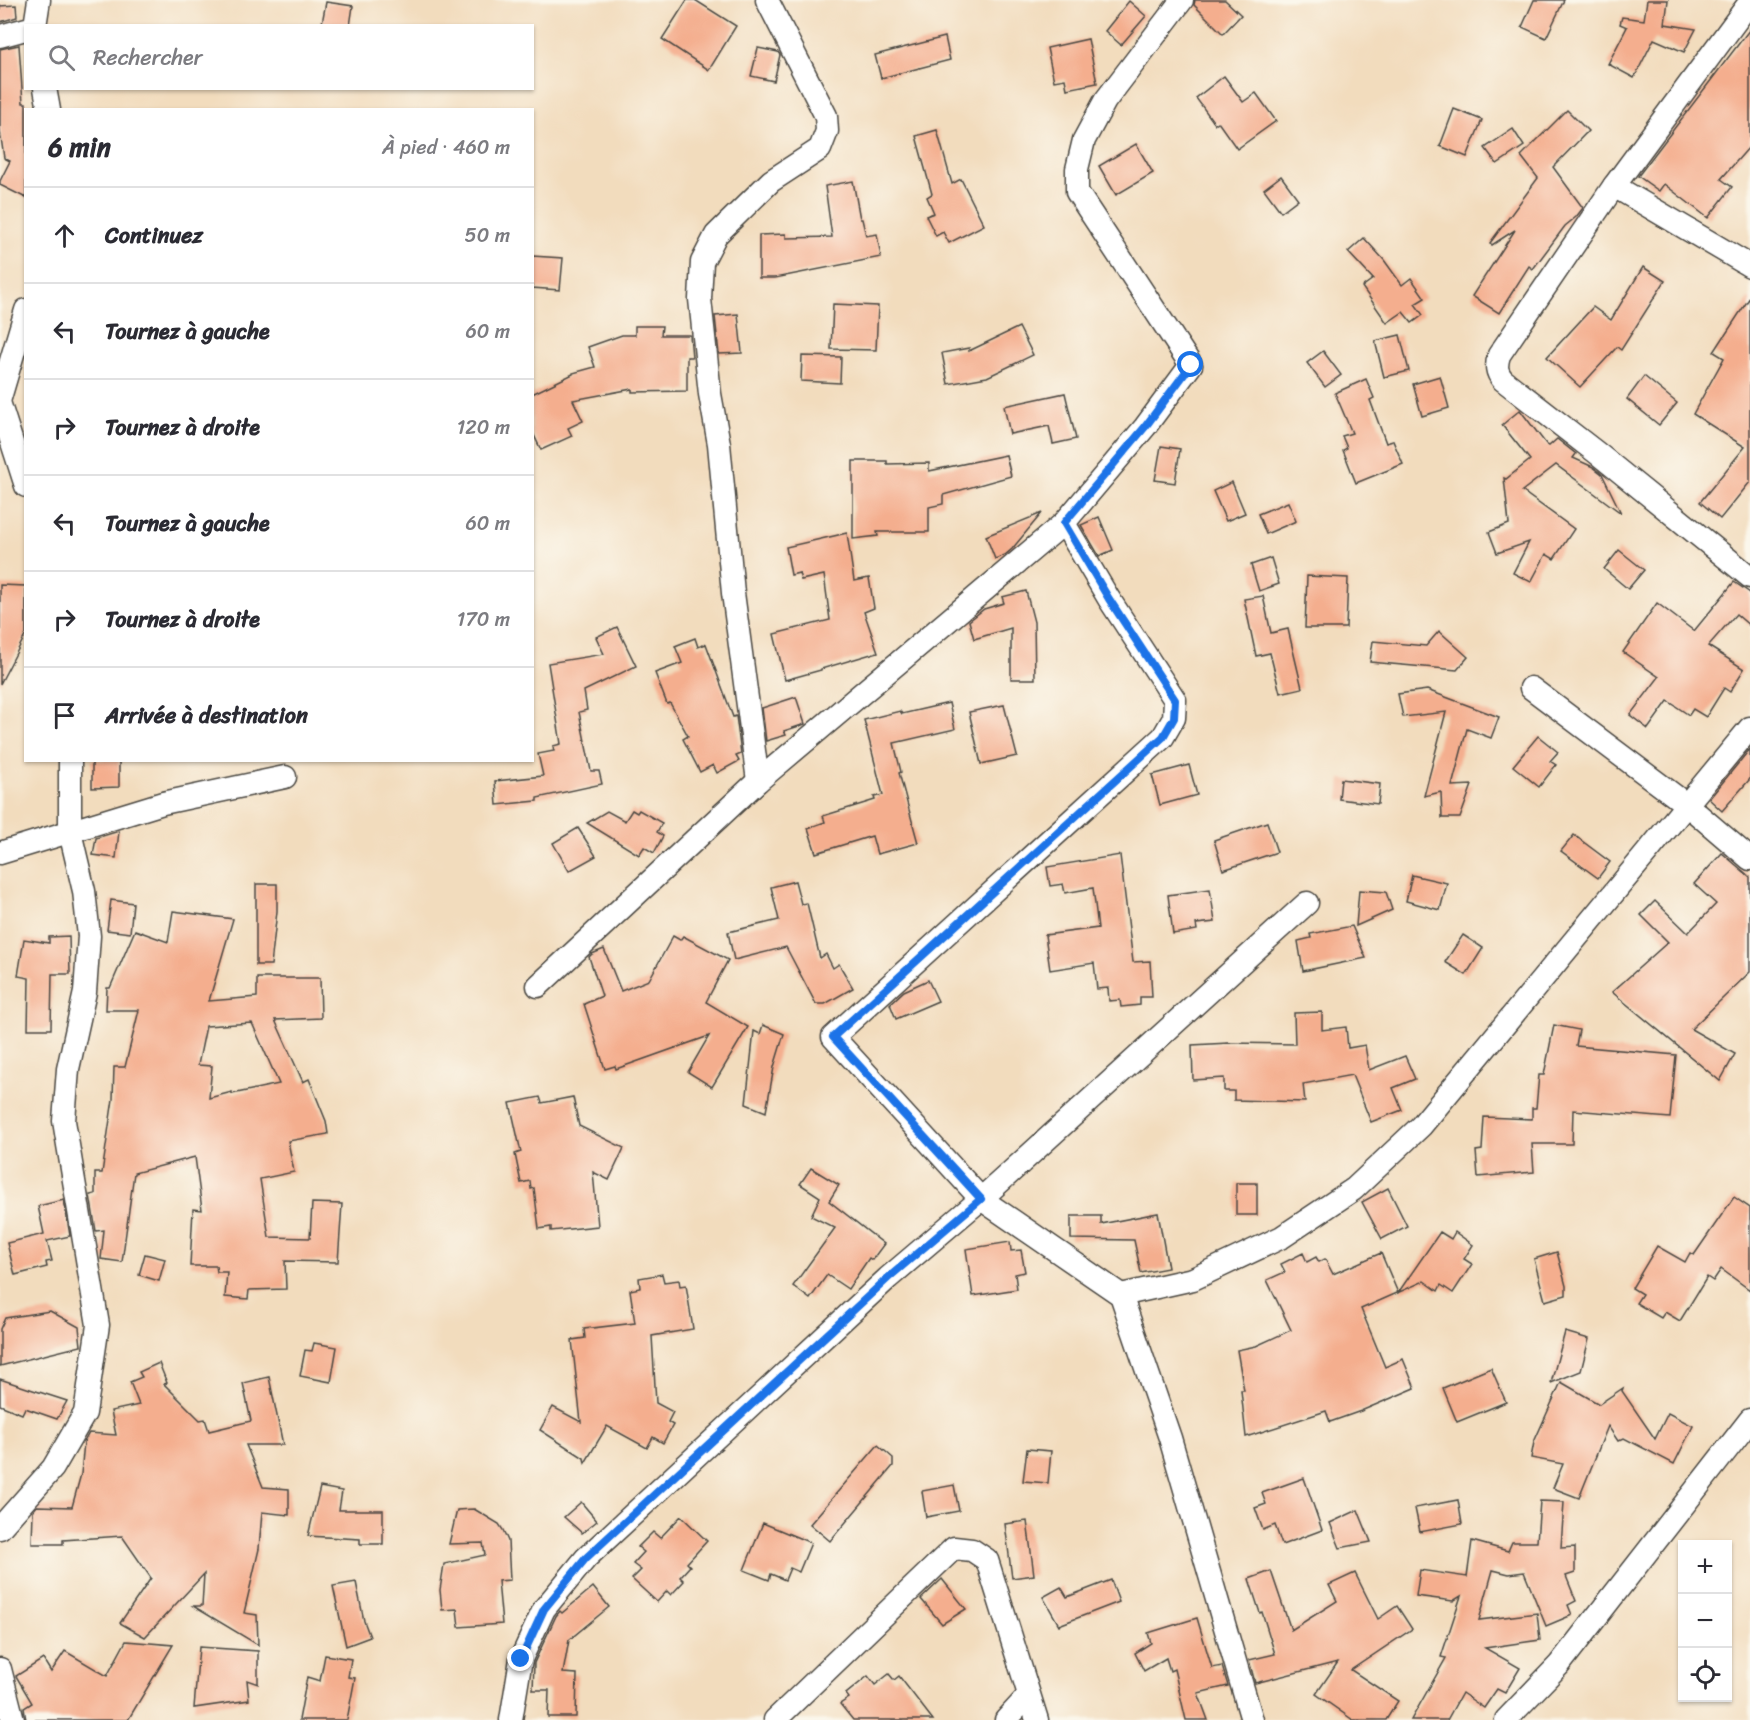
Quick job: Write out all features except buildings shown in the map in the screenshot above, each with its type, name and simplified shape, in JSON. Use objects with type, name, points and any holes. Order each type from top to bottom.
[{"type":"street","points":[[35,24],[39,0]]},
{"type":"street","points":[[758,781],[733,593],[719,444],[710,394],[700,299],[702,262],[716,235],[771,181],[820,148],[827,131],[826,116],[767,0]]},
{"type":"street","points":[[538,986],[758,781],[1064,523],[1139,434],[1191,365],[1077,192],[1077,169],[1084,140],[1100,111],[1182,0]]},
{"type":"street","points":[[1750,2],[1614,186],[1499,355],[1496,365],[1498,374],[1503,380],[1750,577]]},
{"type":"street","points":[[0,36],[24,30]]},
{"type":"street","points":[[45,90],[49,108]]},
{"type":"street","points":[[1614,186],[1750,266]]},
{"type":"street","points":[[0,398],[24,317]]},
{"type":"street","points":[[0,405],[24,480]]},
{"type":"street","points":[[1064,523],[1109,599],[1175,700],[1174,718],[1163,737],[833,1037],[981,1199],[1120,1295],[1170,1438],[1252,1720]]},
{"type":"street","points":[[1531,688],[1687,805],[1750,859]]},
{"type":"street","points":[[1120,1295],[1193,1280],[1282,1237],[1354,1189],[1422,1126],[1750,728]]},
{"type":"street","points":[[0,1528],[53,1468],[85,1413],[98,1325],[64,1121],[68,1069],[85,992],[89,936],[84,891],[70,832],[70,762]]},
{"type":"street","points":[[0,853],[163,803],[285,777]]},
{"type":"street","points":[[510,1720],[521,1659],[544,1609],[586,1558],[888,1278],[981,1199],[1307,903]]},
{"type":"street","points":[[1506,1720],[1559,1665],[1750,1420]]},
{"type":"street","points":[[775,1720],[954,1548],[972,1550],[987,1560],[1037,1720]]},
{"type":"street","points":[[0,1669],[13,1720]]},
{"type":"street","points":[[1006,1720],[1028,1696]]},
{"type":"route","points":[[521,1659],[544,1609],[586,1558],[888,1278],[981,1199],[833,1037],[1163,737],[1174,718],[1175,700],[1109,599],[1064,523],[1145,427],[1191,365]]}]
